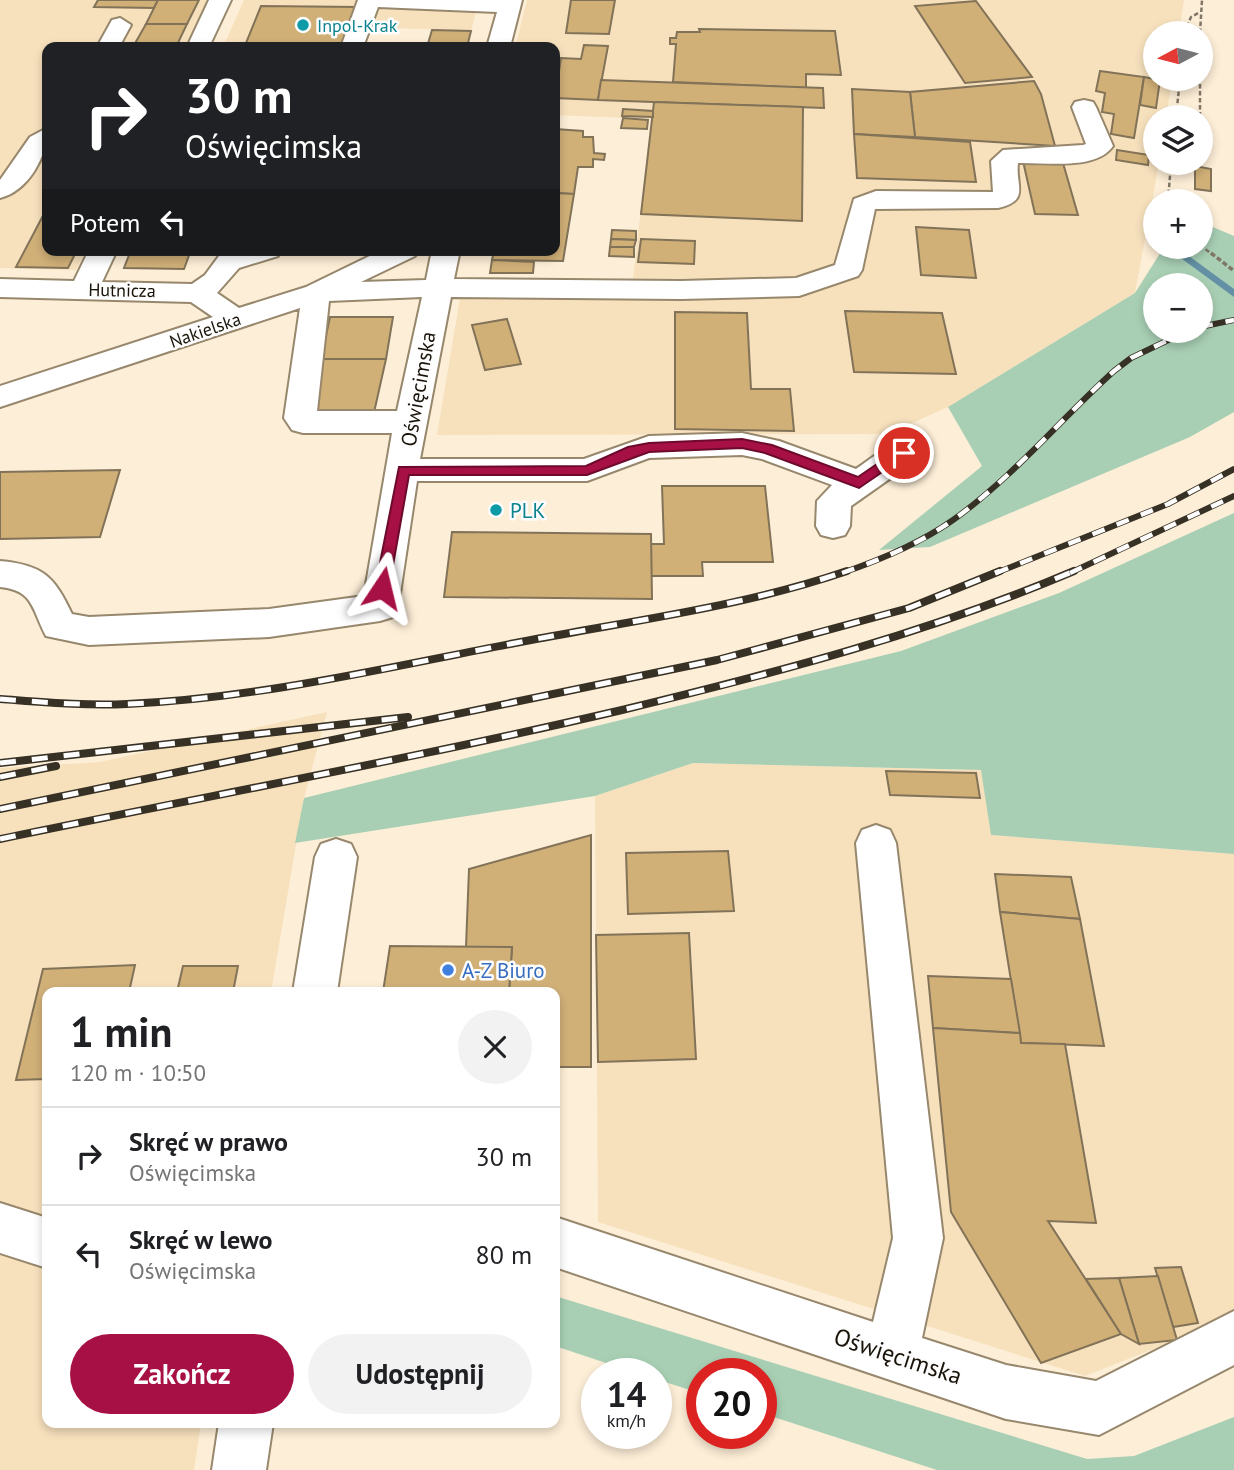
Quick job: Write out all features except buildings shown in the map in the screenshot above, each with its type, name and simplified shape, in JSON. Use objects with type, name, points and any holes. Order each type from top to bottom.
[{"type":"street","points":[[200,42],[220,0]]},
{"type":"street","points":[[354,42],[369,0]]},
{"type":"street","points":[[377,0],[510,3],[500,42]]},
{"type":"street","points":[[111,42],[120,25]]},
{"type":"street","points":[[410,422],[303,422],[300,418],[316,293],[437,288],[799,287],[848,270],[863,205],[876,199],[998,200],[1007,195],[1004,161],[1012,155],[1089,153],[1100,146],[1084,107]]},
{"type":"street","points":[[0,190],[8,187],[42,139]]},
{"type":"street","points":[[85,289],[100,256]]},
{"type":"street","points":[[235,319],[198,293],[215,281],[229,262],[248,256]]},
{"type":"street","name":"Nakielska","points":[[0,397],[316,293],[393,256]]},
{"type":"street","name":"Oświęcimska","points":[[445,256],[410,422],[404,470],[587,470],[649,447],[742,444],[768,449],[859,483]]},
{"type":"street","name":"Hutnicza","points":[[0,288],[198,293]]},
{"type":"street","points":[[833,526],[834,501],[904,453]]},
{"type":"street","points":[[0,574],[24,575],[39,584],[59,626],[89,631],[269,623],[380,607],[404,470]]},
{"type":"street","points":[[876,843],[918,1238],[892,1354]]},
{"type":"street","points":[[315,987],[336,857]]},
{"type":"street","points":[[0,1227],[42,1241]]},
{"type":"street","name":"Oświęcimska","points":[[560,1244],[1006,1392],[1099,1408],[1234,1337]]},
{"type":"street","points":[[239,1470],[245,1428]]},
{"type":"path","points":[[1200,21],[1202,0]]},
{"type":"path","points":[[1189,21],[1200,12]]},
{"type":"path","points":[[1213,255],[1234,271]]},
{"type":"shaded area","points":[[0,0],[208,0],[187,42],[42,42],[42,256],[83,256],[76,270],[0,268]]},
{"type":"shaded area","points":[[244,0],[479,0],[471,31],[369,27],[363,42],[225,42]]},
{"type":"shaded area","points":[[527,0],[1184,0],[1181,21],[1143,21],[1143,91],[1170,91],[1168,105],[1143,105],[1143,175],[1157,175],[1154,189],[1143,189],[1143,250],[1135,293],[948,407],[888,434],[437,435],[462,286],[632,288],[651,119],[560,115],[560,42],[516,42]]},
{"type":"shaded area","points":[[327,712],[304,798],[272,987],[42,987],[42,1428],[200,1428],[194,1470],[0,1470],[0,768],[100,762]]},
{"type":"shaded area","points":[[693,763],[981,770],[992,835],[1234,854],[1234,1317],[1085,1376],[598,1222],[595,796]]},
{"type":"green space","points":[[1213,227],[1234,236],[1234,412],[1190,437],[930,547],[879,550],[982,466],[948,407],[1135,293],[1143,280],[1143,343],[1213,343],[1213,273],[1148,273],[1156,259],[1213,259]]},
{"type":"green space","points":[[1234,513],[1234,854],[991,835],[981,770],[693,763],[595,796],[295,843],[304,798],[901,651],[1059,593]]},
{"type":"green space","points":[[560,1298],[757,1358],[686,1358],[686,1389],[672,1384],[672,1358],[591,1358],[560,1348]]},
{"type":"green space","points":[[777,1364],[1087,1459],[1134,1456],[1234,1417],[1234,1470],[937,1470],[777,1418]]},
{"type":"waterway","points":[[1188,259],[1234,294]]},
{"type":"railway","points":[[1213,324],[1234,320]]},
{"type":"railway","points":[[842,573],[899,551],[953,520],[1016,467],[1114,371],[1131,358],[1162,343]]},
{"type":"railway","points":[[996,573],[1168,504],[1234,469]]},
{"type":"railway","points":[[1070,573],[1234,496]]},
{"type":"railway","points":[[0,699],[127,704],[178,701],[280,688],[730,603],[847,571]]},
{"type":"railway","points":[[0,809],[717,660],[909,608],[1000,571]]},
{"type":"railway","points":[[0,839],[467,744],[680,696],[851,650],[963,614],[1074,571]]},
{"type":"railway","points":[[0,763],[408,717]]},
{"type":"railway","points":[[0,777],[56,766]]},
{"type":"place","name":"Inpol-Krak","points":[[303,25]]},
{"type":"place","name":"PLK","points":[[496,510]]},
{"type":"place","name":"A-Z Biuro","points":[[448,970]]},
{"type":"route","points":[[382,588],[404,470],[587,470],[649,447],[742,444],[768,449],[859,483],[904,453]]}]
